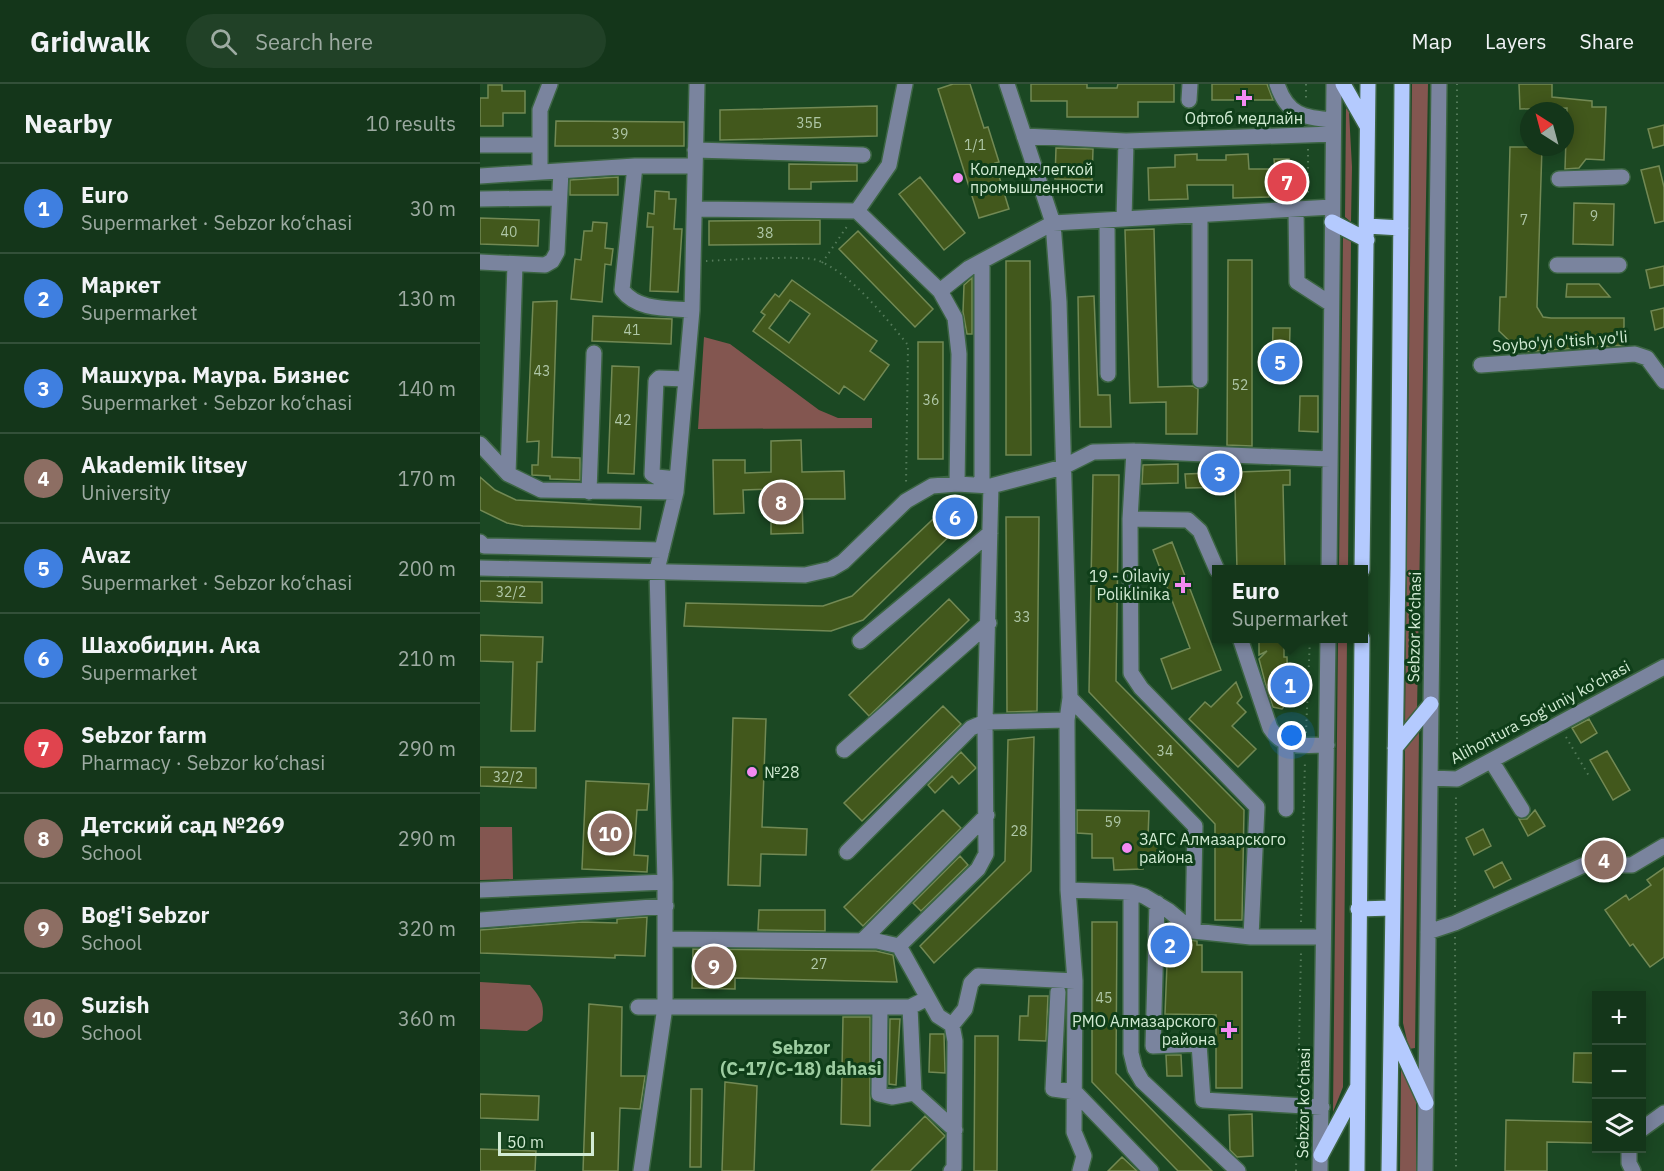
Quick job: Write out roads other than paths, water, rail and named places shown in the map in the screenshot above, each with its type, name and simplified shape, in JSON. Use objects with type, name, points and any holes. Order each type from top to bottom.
[{"type":"main road","points":[[1343,84],[1368,127]]},
{"type":"main road","points":[[1362,565],[1368,84]]},
{"type":"main road","name":"Sebzor ko‘chasi","points":[[1389,1171],[1402,84]]},
{"type":"main road","points":[[1332,214],[1367,233],[1401,228]]},
{"type":"main road","points":[[1357,1171],[1362,643]]},
{"type":"main road","points":[[1395,748],[1431,704]]},
{"type":"main road","points":[[1358,909],[1392,908]]},
{"type":"main road","points":[[1390,1025],[1426,1103]]},
{"type":"main road","points":[[1321,1155],[1358,1085]]},
{"type":"street","points":[[540,171],[540,110],[550,84]]},
{"type":"street","points":[[641,1171],[665,1007],[666,906],[657,570],[676,486],[692,310],[697,84]]},
{"type":"street","points":[[857,211],[889,165],[905,84]]},
{"type":"street","points":[[1007,84],[1053,224],[1059,302],[1070,698],[1067,720],[1068,890],[1075,981],[1074,1132],[1084,1156],[1080,1171]]},
{"type":"street","points":[[1189,100],[1190,84]]},
{"type":"street","points":[[1277,84],[1282,100],[1307,118],[1333,127]]},
{"type":"street","points":[[1329,565],[1334,84]]},
{"type":"street","name":"Sebzor ko‘chasi","points":[[1425,1171],[1439,84]]},
{"type":"street","points":[[1024,136],[1126,141],[1308,137],[1333,127]]},
{"type":"street","points":[[1124,219],[1126,141]]},
{"type":"street","points":[[480,145],[540,145]]},
{"type":"street","points":[[480,176],[635,166],[695,158],[863,155]]},
{"type":"street","points":[[635,166],[622,290],[629,299],[640,305],[692,310]]},
{"type":"street","points":[[480,262],[545,265],[552,261],[557,252],[561,171]]},
{"type":"street","points":[[1559,179],[1622,177]]},
{"type":"street","points":[[480,199],[559,198]]},
{"type":"street","points":[[940,291],[969,268],[982,264],[1053,224],[1302,208],[1332,214]]},
{"type":"street","points":[[1302,208],[1297,282],[1331,304]]},
{"type":"street","points":[[695,209],[857,211],[940,291],[955,318],[959,354],[957,484]]},
{"type":"street","points":[[1200,215],[1200,380]]},
{"type":"street","points":[[1107,220],[1108,375]]},
{"type":"street","points":[[508,474],[514,264]]},
{"type":"street","points":[[899,946],[978,869],[986,854],[985,722],[990,533],[986,486],[982,264]]},
{"type":"street","points":[[1557,266],[1619,265]]},
{"type":"street","points":[[589,492],[594,352]]},
{"type":"street","name":"Soybo'yi o'tish yo'li","points":[[1481,365],[1635,354],[1647,357],[1664,381]]},
{"type":"street","points":[[676,486],[652,474],[656,381],[659,378],[686,379]]},
{"type":"street","points":[[480,444],[508,474],[542,490],[589,492],[676,486]]},
{"type":"street","points":[[480,568],[657,570],[791,576],[819,573],[843,562],[906,501],[932,486],[957,484],[986,486],[1063,467],[1093,452],[1134,451],[1330,459]]},
{"type":"street","points":[[1134,451],[1130,519],[1131,673],[1141,688],[1257,807],[1251,937]]},
{"type":"street","points":[[1130,519],[1188,520],[1200,531],[1215,565]]},
{"type":"street","points":[[860,641],[990,533]]},
{"type":"street","points":[[480,542],[484,546],[662,550]]},
{"type":"street","points":[[844,750],[989,623]]},
{"type":"street","points":[[1241,643],[1270,728],[1277,738],[1286,745],[1327,745]]},
{"type":"street","name":"Sebzor ko‘chasi","points":[[1320,1171],[1328,643]]},
{"type":"street","name":"Alihontura Sog'uniy ko'chasi","points":[[1430,778],[1456,779],[1492,762],[1664,667]]},
{"type":"street","points":[[1070,698],[1195,826],[1193,931]]},
{"type":"street","points":[[847,852],[970,728],[985,722],[1067,720]]},
{"type":"street","points":[[1286,745],[1286,809]]},
{"type":"street","points":[[1492,762],[1522,810]]},
{"type":"street","points":[[862,941],[987,814]]},
{"type":"street","points":[[1428,932],[1455,923],[1584,865],[1632,865],[1664,846]]},
{"type":"street","points":[[480,890],[665,882]]},
{"type":"street","points":[[1068,890],[1131,892],[1157,903],[1193,931],[1251,937],[1323,937]]},
{"type":"street","points":[[1131,892],[1131,1053],[1135,1069],[1142,1081],[1238,1171]]},
{"type":"street","points":[[1157,903],[1153,1046],[1199,1044],[1203,1100],[1322,1107]]},
{"type":"street","points":[[480,920],[666,906]]},
{"type":"street","points":[[666,939],[878,941],[899,946],[938,1016],[952,1025],[955,1041],[955,1130],[954,1168],[951,1171]]},
{"type":"street","points":[[952,1025],[965,1009],[971,983],[978,976],[1075,981]]},
{"type":"street","points":[[1058,992],[1051,1083],[1053,1089],[1075,1092],[1151,1171]]},
{"type":"street","points":[[638,1007],[910,1007],[928,998]]},
{"type":"street","points":[[880,1007],[879,1094],[892,1097],[914,1093]]},
{"type":"street","points":[[910,1007],[914,1093],[955,1130]]},
{"type":"street","points":[[1646,1126],[1664,1113]]},
{"type":"street","points":[[1629,1153],[1629,1162],[1633,1171]]},
{"type":"place","name":"Офтоб медлайн","points":[[1244,98]]},
{"type":"place","name":"Колледж легкой промышленности","points":[[958,178]]},
{"type":"place","name":"Sebzor farm","points":[[1287,182]]},
{"type":"place","name":"Avaz","points":[[1280,362]]},
{"type":"place","name":"Машхура. Маура. Бизнес","points":[[1220,473]]},
{"type":"place","name":"Детский сад №269","points":[[781,502]]},
{"type":"place","name":"Шахобидин. Ака","points":[[955,517]]},
{"type":"place","name":"19 - Oilaviy Poliklinika","points":[[1183,585]]},
{"type":"place","name":"Euro","points":[[1290,685]]},
{"type":"place","name":"№28","points":[[752,772]]},
{"type":"place","name":"Suzish","points":[[610,833]]},
{"type":"place","name":"ЗАГС Алмазарского района","points":[[1127,848]]},
{"type":"place","name":"Akademik litsey","points":[[1604,860]]},
{"type":"place","name":"Маркет","points":[[1170,945]]},
{"type":"place","name":"Bog'i Sebzor","points":[[714,966]]},
{"type":"place","name":"РМО Алмазарского района","points":[[1229,1030]]},
{"type":"district","name":"Sebzor (C-17/C-18) dahasi","points":[[801,1057]]}]
